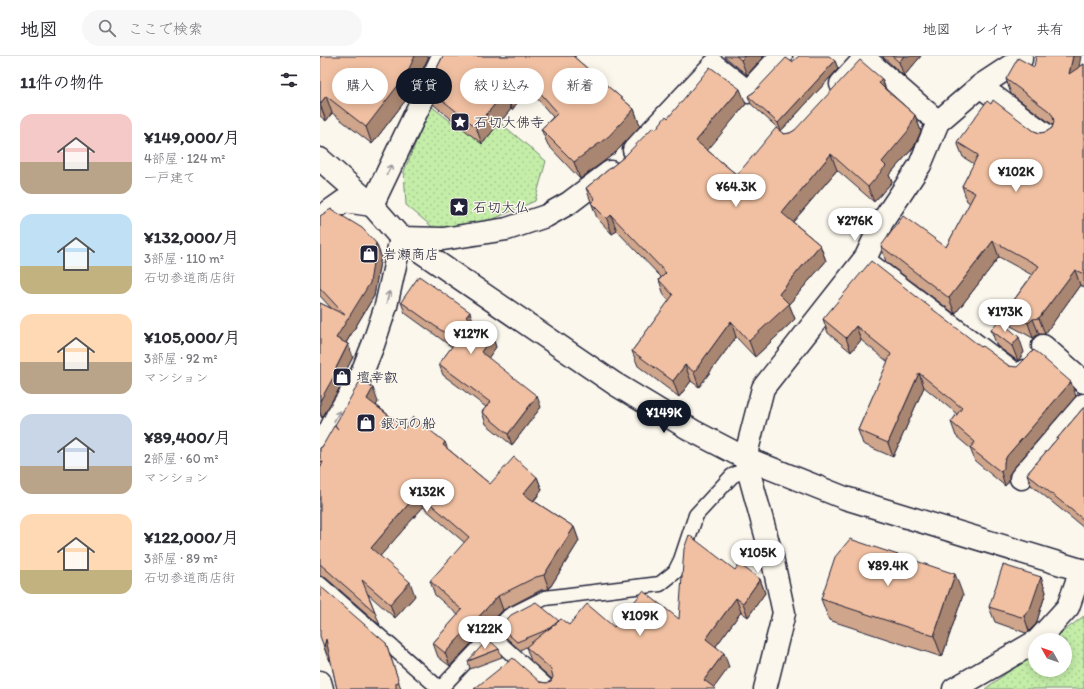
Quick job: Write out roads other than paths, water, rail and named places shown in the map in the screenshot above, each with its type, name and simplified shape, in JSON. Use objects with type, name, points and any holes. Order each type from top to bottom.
[{"type":"street","points":[[372,205],[443,56]]},
{"type":"street","points":[[401,238],[443,239],[507,229],[546,216],[569,203],[622,162],[714,64],[748,92],[781,56]]},
{"type":"street","points":[[765,689],[784,613],[772,557],[747,463],[762,388],[866,257],[882,222],[920,165],[938,122],[980,86],[1021,59],[1021,56]]},
{"type":"street","points":[[828,98],[863,57],[938,122]]},
{"type":"street","points":[[980,86],[1047,136]]},
{"type":"street","points":[[320,159],[372,205],[401,238],[615,384],[747,463],[845,498],[1082,571],[1068,607],[1044,633]]},
{"type":"street","points":[[320,218],[344,201],[372,205]]},
{"type":"street","points":[[320,451],[337,416],[359,380],[373,345],[386,306],[401,238]]},
{"type":"street","points":[[1043,346],[1084,382]]},
{"type":"street","points":[[1021,478],[1084,405]]},
{"type":"street","points":[[954,689],[1028,646]]},
{"type":"street","points":[[320,682],[322,689]]},
{"type":"lane","points":[[866,257],[1019,373],[1043,346]]},
{"type":"lane","points":[[320,584],[440,689],[510,616],[545,598],[660,584],[675,572],[681,560],[696,515],[732,476],[747,463]]},
{"type":"lane","points":[[492,636],[550,689]]},
{"type":"place","name":"石切大佛寺","points":[[460,122]]},
{"type":"place","name":"石切大仏","points":[[459,207]]},
{"type":"place","name":"岩瀬商店","points":[[369,254]]},
{"type":"place","name":"壇幸叡","points":[[342,377]]},
{"type":"place","name":"銀河の船","points":[[366,423]]}]
